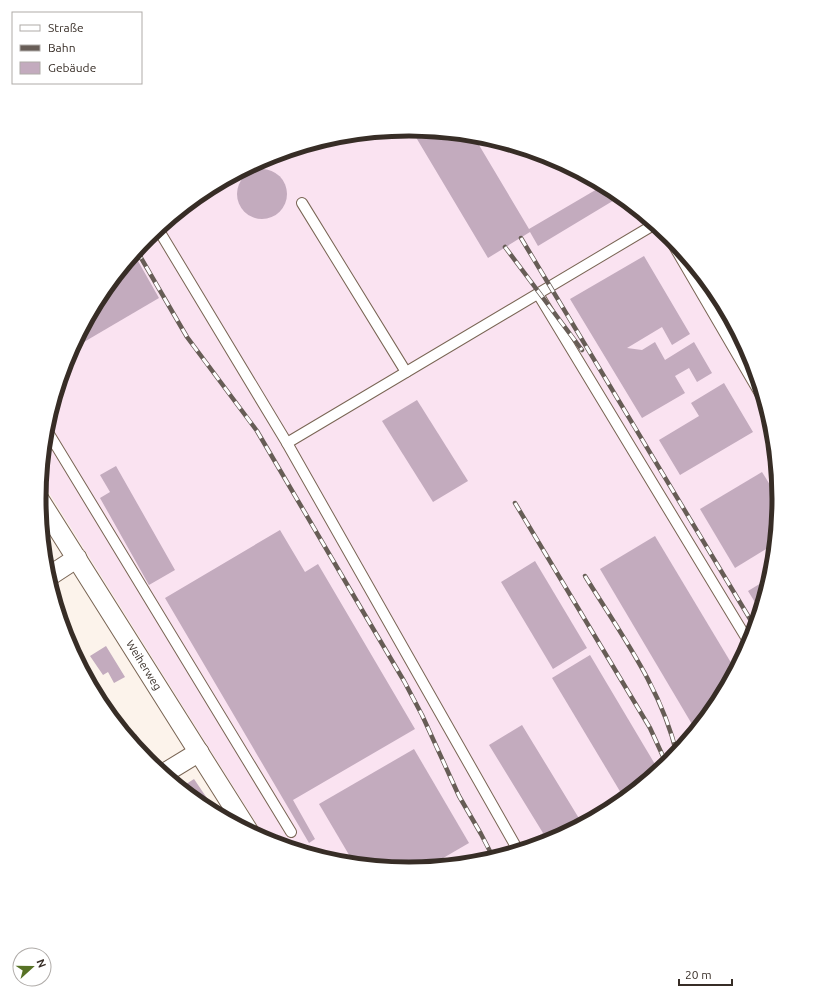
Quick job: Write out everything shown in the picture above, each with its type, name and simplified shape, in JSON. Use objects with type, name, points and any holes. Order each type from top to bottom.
[{"type":"street","name":"Weiherweg","points":[[46,511],[243,823]]},
{"type":"street","points":[[54,573],[77,558]]},
{"type":"street","points":[[168,771],[199,752]]},
{"type":"lane","points":[[302,203],[406,372]]},
{"type":"lane","points":[[287,443],[650,227]]},
{"type":"lane","points":[[161,234],[287,443],[516,847]]},
{"type":"lane","points":[[681,257],[754,383]]},
{"type":"lane","points":[[538,294],[746,637]]},
{"type":"lane","points":[[51,438],[290,832]]},
{"type":"shaded area","points":[[410,136],[433,137],[457,139],[504,148],[526,155],[570,173],[611,197],[631,211],[667,242],[683,260],[698,278],[724,318],[736,339],[754,383],[761,405],[770,452],[773,500],[772,523],[770,547],[761,594],[754,616],[736,660],[712,701],[698,721],[667,757],[649,773],[631,788],[591,814],[570,826],[526,844],[504,851],[457,860],[410,863],[386,862],[362,860],[315,851],[261,831],[46,489],[49,452],[58,405],[65,383],[83,339],[107,298],[121,278],[152,242],[170,226],[188,211],[228,185],[249,173],[293,155],[315,148],[362,139]]},
{"type":"building","points":[[415,136],[457,139],[478,143],[529,229],[597,189],[615,200],[538,246],[530,232],[488,258]]},
{"type":"building","points":[[258,169],[267,169],[276,173],[283,180],[287,189],[287,199],[283,208],[276,215],[267,219],[257,219],[248,215],[241,208],[237,199],[237,189],[241,180],[245,175]]},
{"type":"building","points":[[644,256],[690,334],[672,345],[662,327],[627,348],[642,350],[655,342],[665,360],[694,342],[712,373],[697,382],[689,368],[675,376],[685,393],[642,418],[570,299]]},
{"type":"building","points":[[137,259],[159,298],[81,344],[107,298]]},
{"type":"building","points":[[724,383],[753,432],[680,475],[659,440],[699,416],[691,403]]},
{"type":"building","points":[[417,400],[468,481],[433,502],[382,421]]},
{"type":"building","points":[[116,466],[175,570],[149,585],[100,498],[110,492],[100,475]]},
{"type":"building","points":[[762,472],[773,489],[770,547],[735,568],[700,509]]},
{"type":"building","points":[[280,530],[305,572],[318,564],[415,729],[293,800],[315,839],[309,843],[165,598]]},
{"type":"building","points":[[655,536],[733,666],[712,701],[693,727],[600,569]]},
{"type":"building","points":[[535,561],[587,648],[553,669],[501,582]]},
{"type":"building","points":[[764,582],[757,606],[748,591]]},
{"type":"building","points":[[106,646],[125,677],[114,683],[108,672],[103,675],[90,656]]},
{"type":"building","points":[[590,655],[656,766],[634,785],[621,793],[552,678]]},
{"type":"building","points":[[522,725],[580,820],[570,826],[536,840],[535,838],[543,833],[489,745]]},
{"type":"building","points":[[136,734],[147,752],[136,739],[133,736]]},
{"type":"building","points":[[414,749],[469,843],[437,862],[386,862],[351,858],[319,804]]},
{"type":"building","points":[[194,779],[211,804],[188,788],[185,785]]},
{"type":"railway","points":[[521,238],[752,622]]},
{"type":"railway","points":[[505,247],[582,350]]},
{"type":"railway","points":[[140,256],[187,337],[257,431],[404,681],[422,715],[459,796],[491,854]]},
{"type":"railway","points":[[515,503],[650,728],[664,759]]},
{"type":"railway","points":[[585,576],[626,640],[651,684],[670,731],[675,748]]}]
